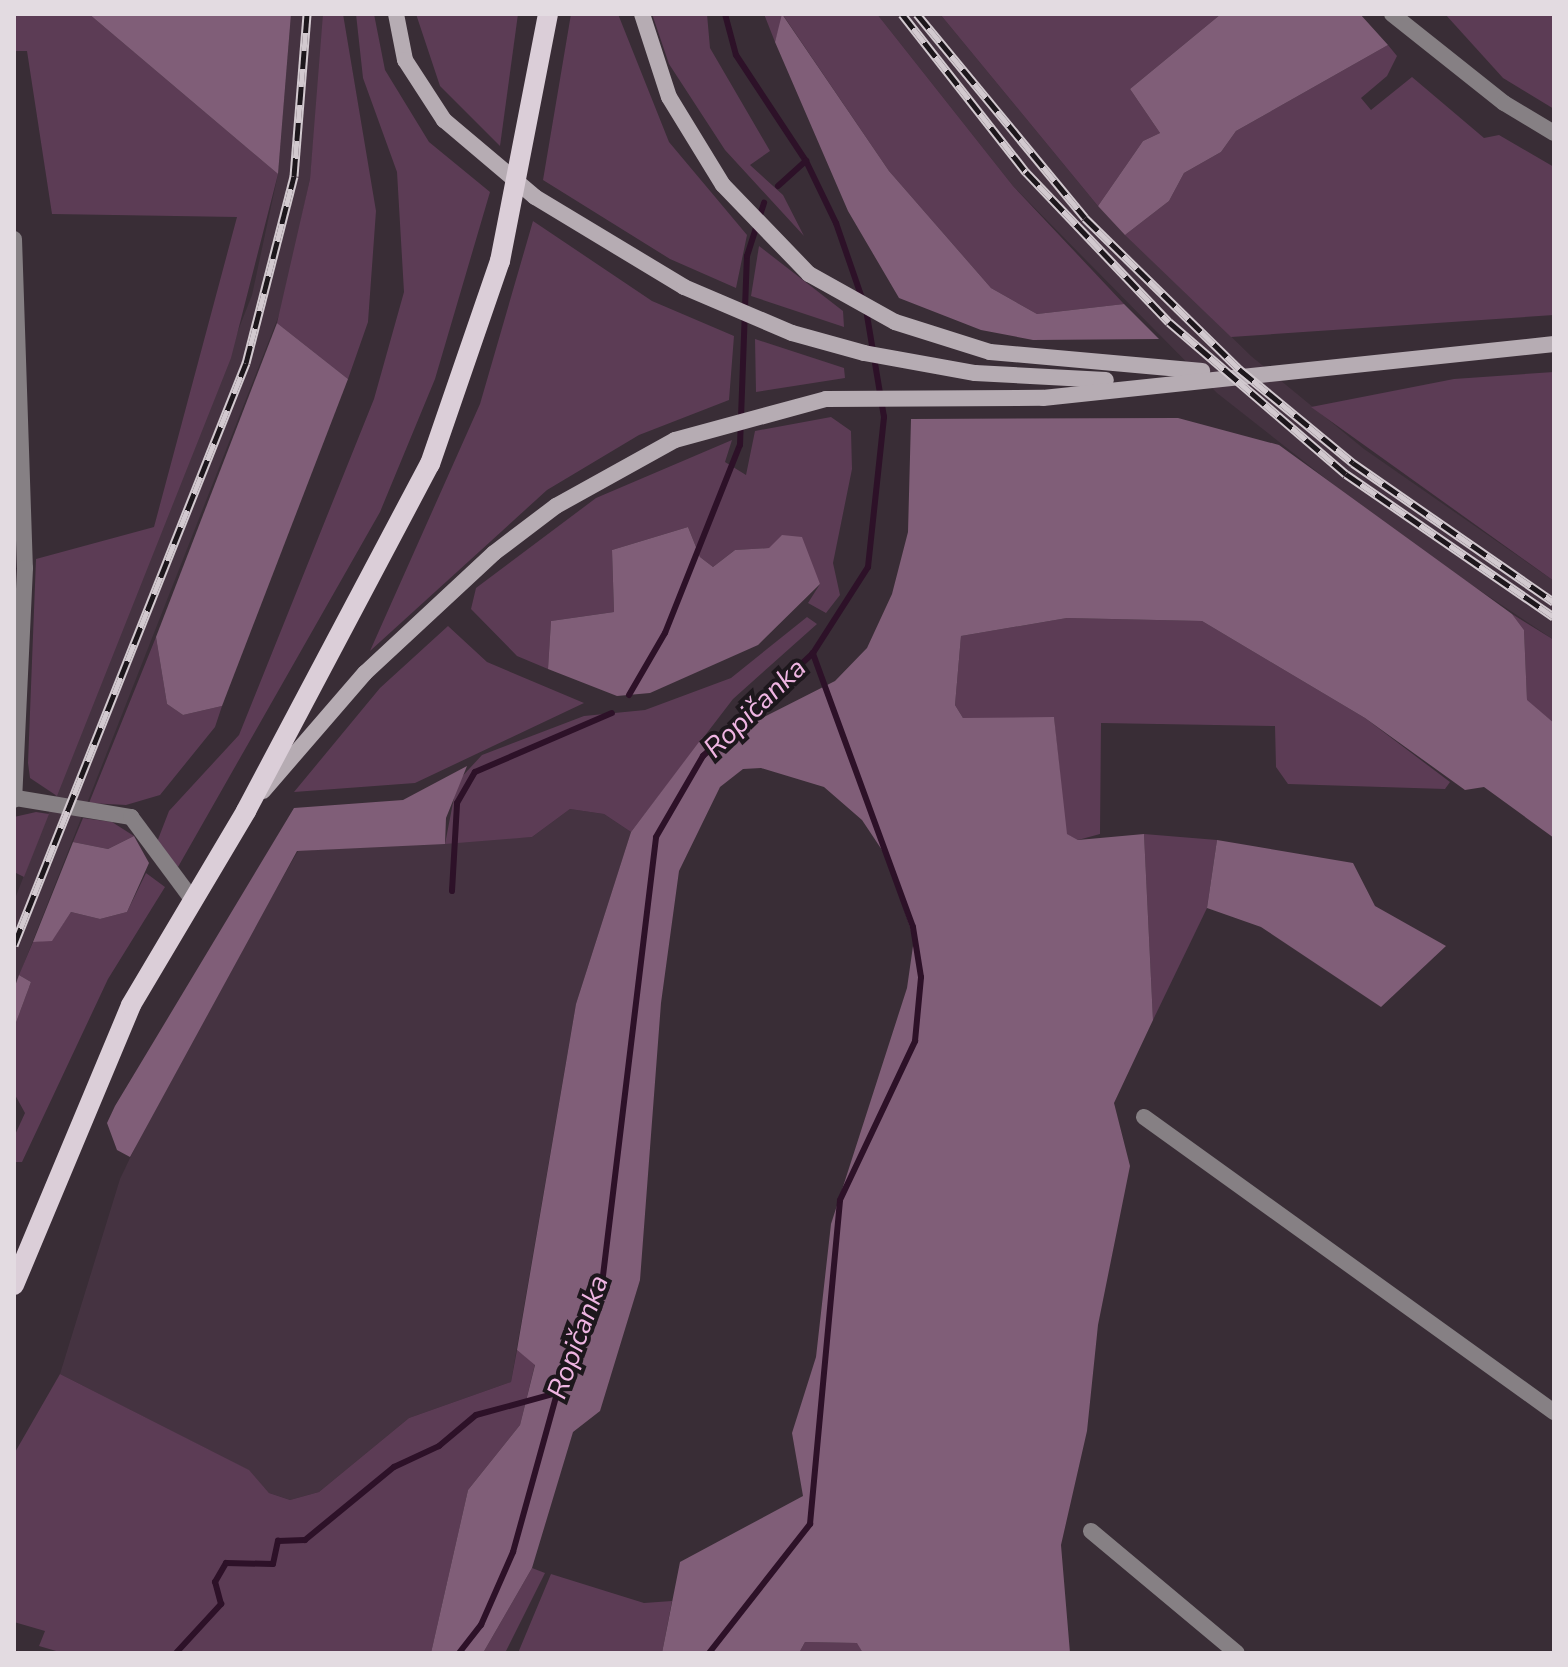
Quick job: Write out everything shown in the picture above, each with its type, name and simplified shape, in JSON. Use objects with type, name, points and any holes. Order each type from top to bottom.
[{"type":"main road","points":[[396,14],[405,60],[444,120],[585,230],[684,287],[792,333],[923,366],[1086,381],[1243,373]]},
{"type":"main road","points":[[536,14],[539,79]]},
{"type":"main road","points":[[14,1285],[131,1005],[246,811],[364,597],[467,373],[514,206],[539,79],[548,14]]},
{"type":"main road","points":[[642,14],[669,97],[751,221],[809,274],[868,310],[926,334],[1031,361],[1243,373]]},
{"type":"main road","points":[[246,811],[365,673],[484,562],[556,506],[675,440],[826,399],[1043,398],[1327,364],[1554,344]]},
{"type":"street","points":[[1392,14],[1458,70],[1554,133]]},
{"type":"street","points":[[14,239],[25,568],[15,799],[131,817],[192,899]]},
{"type":"street","points":[[1144,1117],[1554,1412]]},
{"type":"street","points":[[1091,1531],[1237,1653]]},
{"type":"shaded area","points":[[14,14],[89,14],[278,174],[231,358],[57,796],[30,778],[28,763],[36,559],[154,527],[237,217],[52,214],[27,51],[14,51]]},
{"type":"shaded area","points":[[89,14],[291,14],[278,174]]},
{"type":"shaded area","points":[[291,14],[323,14],[323,39],[310,179],[283,305],[14,989],[14,901],[252,295],[278,174]]},
{"type":"shaded area","points":[[323,14],[343,14],[376,211],[368,322],[348,379],[277,323],[310,179]]},
{"type":"shaded area","points":[[356,14],[374,14],[385,70],[429,142],[490,192],[435,379],[380,512],[178,867],[157,842],[169,811],[239,735],[374,399],[404,292],[397,172],[363,78]]},
{"type":"shaded area","points":[[416,14],[518,14],[500,146],[440,86]]},
{"type":"shaded area","points":[[571,14],[618,14],[669,142],[747,235],[736,288],[670,259],[543,180]]},
{"type":"shaded area","points":[[652,14],[707,14],[710,48],[770,151],[750,165],[783,195],[804,236],[725,150],[669,64]]},
{"type":"shaded area","points":[[764,14],[877,14],[1013,186],[1124,304],[1037,314],[991,288],[889,171],[783,15],[775,42]]},
{"type":"shaded area","points":[[782,14],[889,171],[991,288],[1037,314],[1124,304],[1159,339],[1033,340],[981,330],[899,298],[848,211],[775,42]]},
{"type":"shaded area","points":[[877,14],[940,14],[1098,206],[1251,356],[1364,449],[1554,581],[1554,640],[1401,538],[1217,393],[1013,186]]},
{"type":"shaded area","points":[[940,14],[1221,14],[1130,89],[1160,133],[1143,141],[1098,206]]},
{"type":"shaded area","points":[[1221,14],[1360,14],[1388,45],[1236,131],[1221,152],[1184,173],[1169,201],[1125,235],[1098,206],[1143,141],[1160,133],[1130,89]]},
{"type":"shaded area","points":[[1445,14],[1554,14],[1554,109],[1503,78]]},
{"type":"shaded area","points":[[1388,45],[1397,56],[1387,76],[1361,98],[1371,110],[1412,77],[1484,138],[1499,135],[1554,167],[1554,315],[1231,337],[1125,235],[1169,201],[1184,173],[1221,152],[1236,131]]},
{"type":"shaded area","points":[[533,221],[652,301],[734,336],[729,400],[639,435],[547,490],[370,651],[480,404]]},
{"type":"shaded area","points":[[759,246],[843,311],[844,327],[751,296]]},
{"type":"shaded area","points":[[277,323],[348,379],[222,706],[183,715],[167,704],[156,637]]},
{"type":"shaded area","points":[[755,339],[844,368],[845,378],[756,392]]},
{"type":"shaded area","points":[[1554,372],[1554,581],[1311,407],[1454,379]]},
{"type":"shaded area","points":[[831,417],[851,431],[852,469],[833,563],[840,595],[826,613],[808,603],[820,584],[769,548],[735,550],[713,567],[700,557],[688,527],[612,550],[614,612],[551,621],[548,669],[517,656],[471,609],[476,588],[596,498],[732,440],[725,462],[746,475],[755,431]]},
{"type":"shaded area","points":[[1178,418],[1279,445],[1512,614],[1524,630],[1527,700],[1554,723],[1554,838],[1484,787],[1465,790],[1365,718],[1202,621],[1067,618],[961,636],[955,705],[963,718],[1054,717],[1067,834],[1078,840],[1144,834],[1153,1020],[1114,1103],[1130,1166],[1098,1325],[1087,1431],[1061,1545],[1070,1653],[863,1653],[857,1643],[805,1642],[799,1653],[662,1653],[680,1562],[803,1496],[792,1433],[816,1357],[831,1224],[907,988],[914,939],[886,856],[862,820],[824,787],[761,768],[743,769],[720,787],[679,871],[661,1003],[640,1280],[600,1411],[573,1432],[532,1568],[483,1653],[431,1653],[468,1490],[520,1425],[535,1365],[517,1350],[576,1004],[631,832],[702,738],[754,722],[835,681],[867,648],[892,594],[908,532],[911,419]]},
{"type":"shaded area","points":[[688,527],[700,557],[713,567],[735,550],[769,548],[782,535],[802,537],[820,584],[758,645],[650,693],[617,696],[548,669],[551,621],[614,612],[612,550]]},
{"type":"shaded area","points":[[1512,614],[1554,640],[1554,723],[1527,701],[1524,630]]},
{"type":"shaded area","points":[[807,617],[817,624],[733,699],[631,832],[604,814],[570,809],[532,837],[445,844],[457,782],[482,755],[584,716],[645,710],[731,678]]},
{"type":"shaded area","points":[[1067,618],[1202,621],[1365,718],[1450,782],[1445,789],[1288,784],[1276,767],[1275,726],[1101,723],[1100,834],[1078,840],[1066,834],[1054,718],[963,718],[955,705],[961,636]]},
{"type":"shaded area","points":[[448,626],[487,662],[584,703],[415,783],[294,792],[380,688]]},
{"type":"shaded area","points":[[156,637],[167,704],[183,715],[222,706],[215,727],[160,795],[126,805],[89,803]]},
{"type":"shaded area","points":[[467,766],[446,818],[445,844],[297,851],[130,1157],[117,1150],[107,1123],[115,1106],[294,808],[403,800]]},
{"type":"shaded area","points":[[570,809],[604,814],[631,832],[576,1004],[511,1382],[409,1418],[319,1492],[290,1500],[269,1493],[248,1470],[60,1374],[120,1179],[173,1068],[298,851],[532,837]]},
{"type":"shaded area","points":[[36,812],[49,814],[24,877],[14,872],[14,817]]},
{"type":"shaded area","points":[[83,818],[112,822],[134,836],[108,849],[73,842]]},
{"type":"shaded area","points":[[1144,834],[1217,840],[1207,908],[1153,1020]]},
{"type":"shaded area","points":[[134,836],[149,863],[127,912],[100,919],[71,912],[52,941],[33,942],[73,842],[108,849]]},
{"type":"shaded area","points":[[1217,840],[1353,863],[1375,906],[1446,946],[1381,1007],[1261,927],[1207,908]]},
{"type":"shaded area","points":[[146,873],[165,887],[108,979],[22,1162],[14,1162],[14,1137],[25,1113],[14,1093],[14,1028],[31,982],[19,975],[33,942],[52,940],[71,912],[100,919],[127,912]]},
{"type":"shaded area","points":[[19,975],[31,982],[14,1028],[14,989]]},
{"type":"shaded area","points":[[517,1350],[535,1364],[520,1425],[468,1490],[431,1653],[63,1653],[39,1646],[45,1631],[14,1622],[14,1454],[60,1374],[249,1470],[269,1493],[290,1500],[319,1492],[409,1418],[511,1382]]},
{"type":"shaded area","points":[[532,1568],[545,1573],[505,1653],[483,1653]]},
{"type":"shaded area","points":[[551,1574],[644,1603],[672,1601],[662,1653],[518,1653]]},
{"type":"shaded area","points":[[805,1642],[858,1643],[863,1653],[799,1653]]},
{"type":"waterway","name":"Ropičanka","points":[[725,14],[736,55],[806,161],[836,223],[862,298]]},
{"type":"waterway","points":[[778,186],[806,161]]},
{"type":"waterway","points":[[629,695],[665,633],[740,445],[747,256],[764,203]]},
{"type":"waterway","name":"Ropičanka","points":[[459,1653],[481,1625],[513,1552],[557,1393],[602,1284],[656,837],[703,756],[813,653],[868,567],[884,417],[866,309]]},
{"type":"waterway","points":[[709,1653],[810,1524],[840,1200],[915,1041],[921,977],[913,927],[813,653]]},
{"type":"waterway","points":[[452,891],[457,803],[475,772],[612,713]]},
{"type":"waterway","points":[[176,1653],[221,1604],[215,1582],[226,1563],[273,1564],[278,1541],[305,1540],[394,1467],[439,1446],[476,1415],[557,1393]]},
{"type":"railway","points":[[14,945],[246,363],[294,176],[307,14]]},
{"type":"railway","points":[[902,14],[1026,172],[1169,322],[1346,474],[1554,617]]},
{"type":"railway","points":[[917,14],[1085,218],[1239,369],[1353,463],[1554,602]]}]
